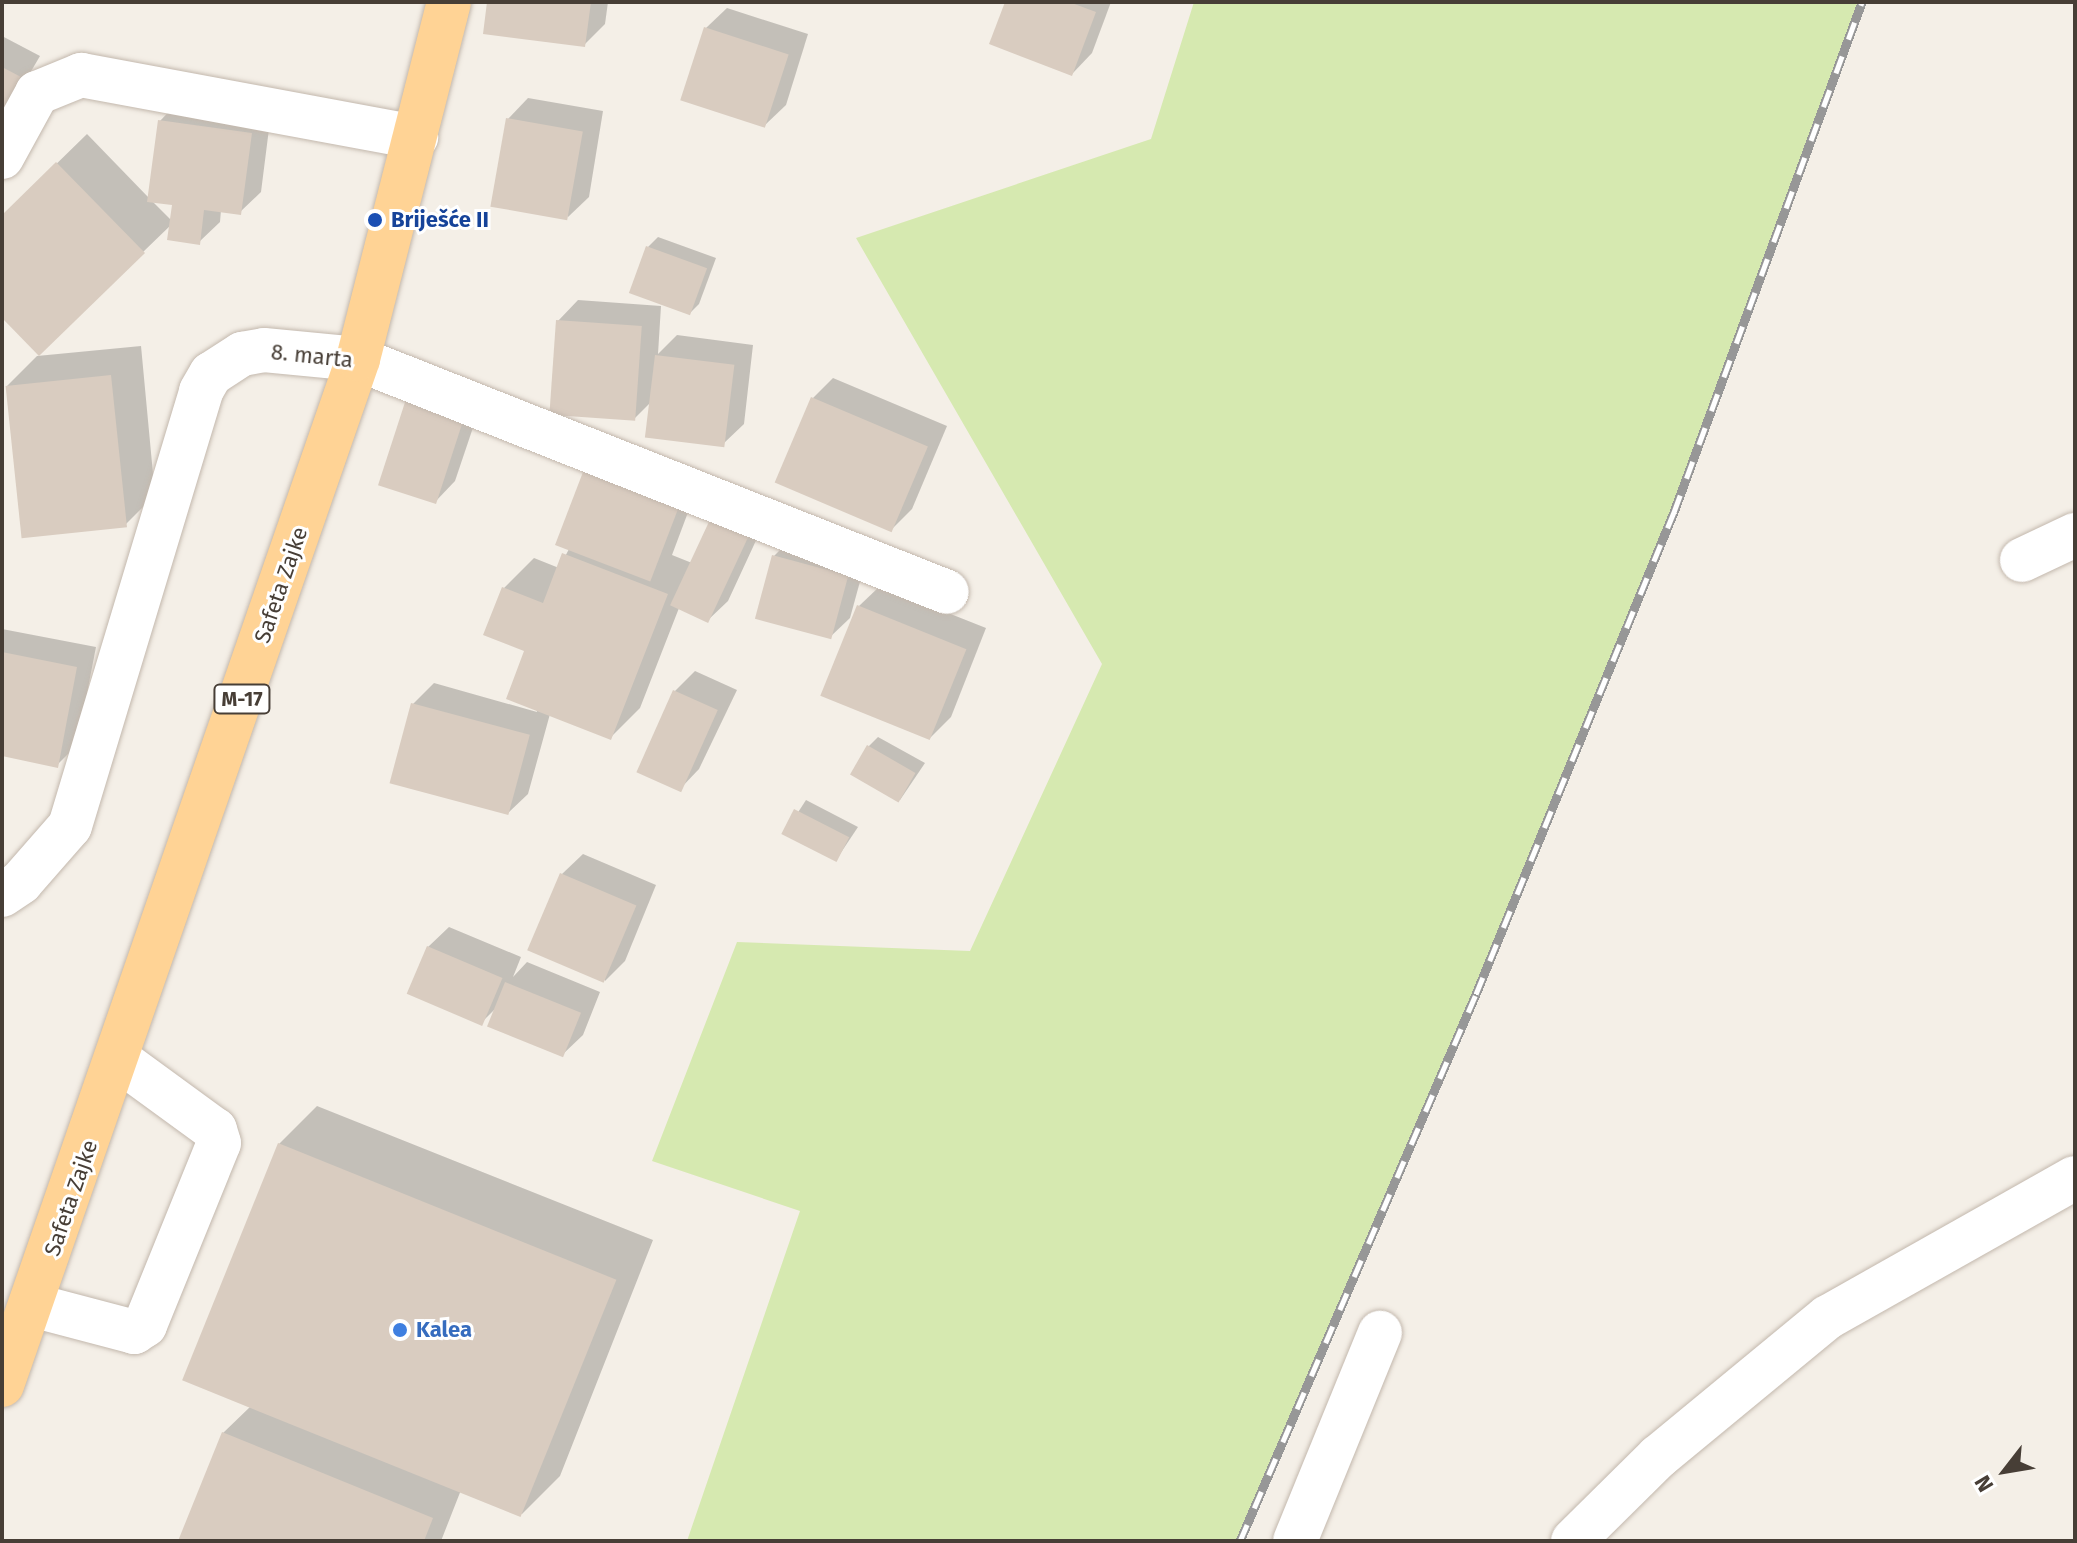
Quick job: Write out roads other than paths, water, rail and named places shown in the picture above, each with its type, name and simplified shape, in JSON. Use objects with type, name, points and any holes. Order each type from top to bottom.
[{"type":"main road","name":"Safeta Zajke","points":[[2,1385],[119,1060],[358,359],[449,2]]},
{"type":"street","points":[[2,157],[37,93],[81,75],[416,137]]},
{"type":"street","name":"8. marta","points":[[2,895],[21,882],[70,826],[201,391],[211,374],[233,358],[264,350],[358,359],[947,592]]},
{"type":"street","points":[[2022,560],[2075,535]]},
{"type":"street","points":[[32,1305],[134,1332],[145,1325],[219,1143],[215,1130],[119,1060]]},
{"type":"street","points":[[1573,1541],[1658,1457],[1828,1317],[2075,1178]]},
{"type":"street","points":[[1295,1541],[1380,1333]]},
{"type":"railway","points":[[1240,1541],[1476,994],[1674,512],[1862,2]]},
{"type":"place","name":"Briješće II","points":[[375,220]]},
{"type":"place","name":"Kalea","points":[[400,1330]]}]
